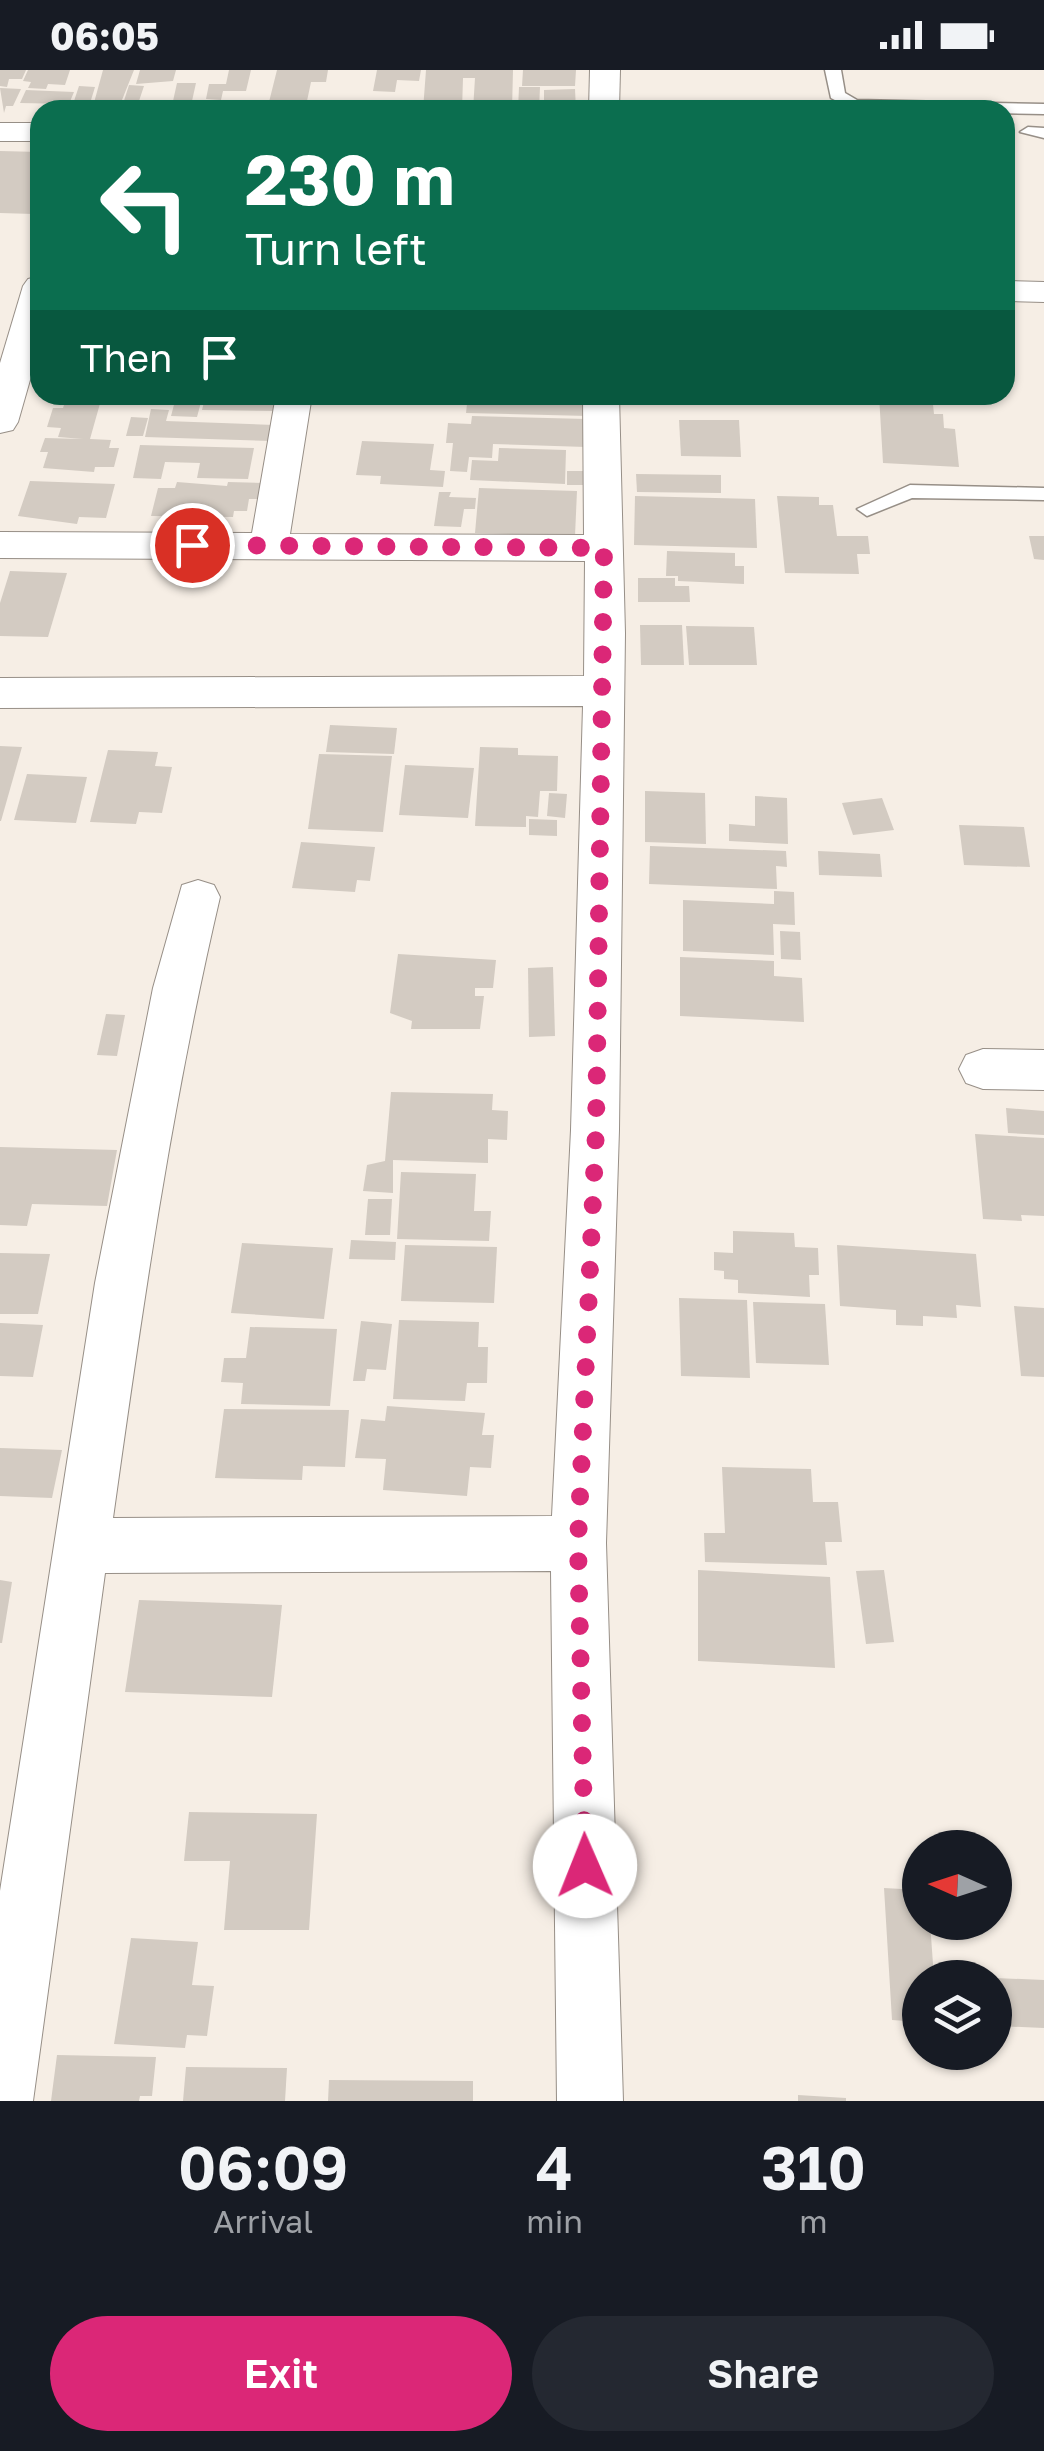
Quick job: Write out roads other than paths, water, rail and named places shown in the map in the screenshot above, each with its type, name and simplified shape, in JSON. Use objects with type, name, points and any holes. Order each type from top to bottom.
[{"type":"street","points":[[604,100],[605,70]]},
{"type":"street","points":[[0,132],[30,132]]},
{"type":"street","points":[[1015,292],[1044,292]]},
{"type":"street","points":[[0,422],[30,320]]},
{"type":"street","points":[[269,545],[292,405]]},
{"type":"street","points":[[590,2101],[578,1543],[596,1130],[604,548],[601,405]]},
{"type":"street","points":[[0,545],[604,548]]},
{"type":"street","points":[[0,693],[602,691]]},
{"type":"street","points":[[0,2101],[120,1283],[179,972],[198,897]]},
{"type":"street","points":[[983,1069],[1044,1070]]},
{"type":"street","points":[[84,1546],[578,1543]]},
{"type":"lane","points":[[833,70],[838,95],[846,100]]},
{"type":"lane","points":[[1015,108],[1044,108]]},
{"type":"lane","points":[[868,509],[910,490],[1044,494]]}]
